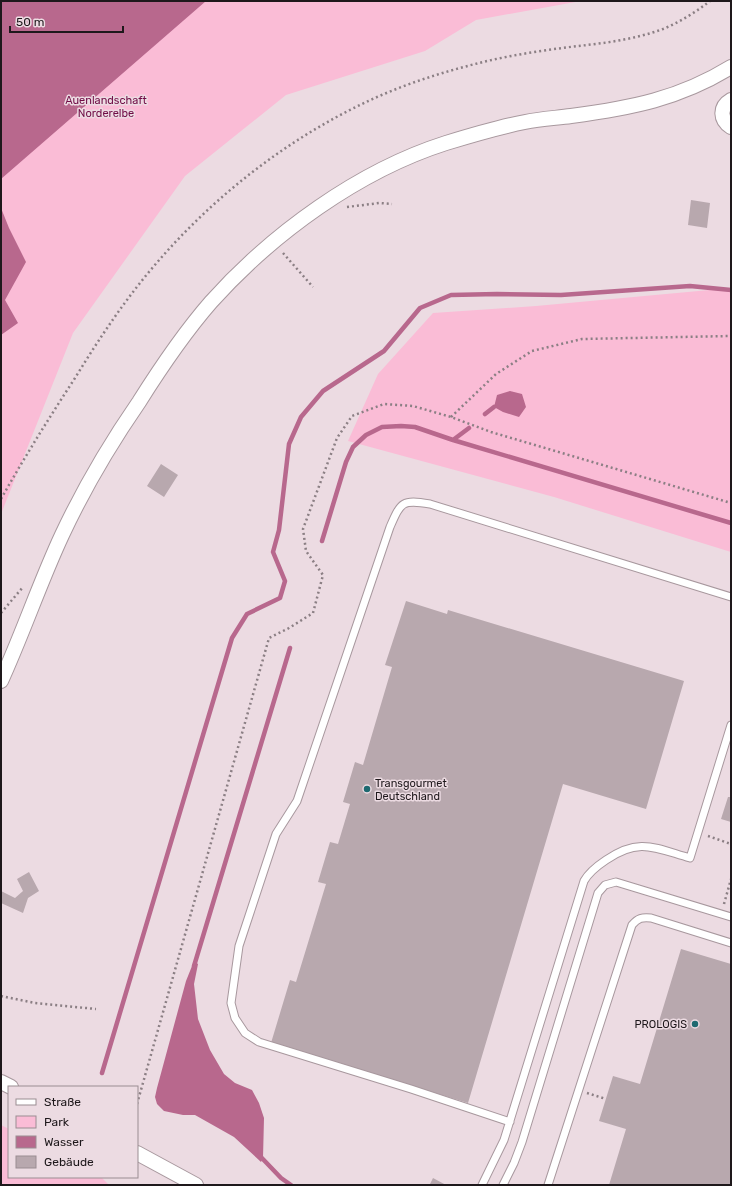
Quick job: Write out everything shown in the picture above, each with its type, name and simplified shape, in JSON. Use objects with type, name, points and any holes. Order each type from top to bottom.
[{"type":"street","points":[[1,681],[62,535],[108,448],[190,328],[211,302],[234,278],[274,241],[326,203],[354,185],[406,158],[447,143],[497,128],[652,102],[685,91],[715,77],[731,66]]},
{"type":"street","points":[[731,100],[723,108],[722,116],[724,121],[731,128]]},
{"type":"street","points":[[138,1154],[196,1185]]},
{"type":"lane","points":[[510,1122],[411,1089],[259,1042],[245,1033],[235,1018],[232,1003],[239,946],[276,834],[297,801],[390,527],[401,506],[411,501],[424,503],[731,597]]},
{"type":"lane","points":[[482,1185],[499,1152],[510,1122],[584,880],[597,866],[612,855],[628,847],[641,845],[651,846],[690,858],[731,725]]},
{"type":"lane","points":[[503,1185],[522,1142],[585,933],[600,890],[608,884],[616,882],[731,916]]},
{"type":"lane","points":[[548,1185],[632,925],[638,918],[651,918],[731,943]]},
{"type":"path","points":[[1,499],[47,421],[112,321],[135,289],[159,260],[195,222],[214,204],[261,167],[294,144],[362,104],[413,83],[495,59],[620,40],[648,34],[691,15],[710,1]]},
{"type":"path","points":[[326,203],[337,208],[379,203],[392,204]]},
{"type":"path","points":[[274,241],[313,287]]},
{"type":"path","points":[[451,418],[496,374],[532,351],[582,339],[731,336]]},
{"type":"path","points":[[138,1100],[269,638],[313,613],[324,575],[306,551],[303,529],[337,438],[352,416],[384,404],[413,406],[498,434],[731,503]]},
{"type":"path","points":[[698,833],[731,844]]},
{"type":"path","points":[[722,914],[731,879]]},
{"type":"path","points":[[1,996],[36,1003],[96,1009]]},
{"type":"path","points":[[578,1090],[606,1098]]},
{"type":"green space","name":"Auenlandschaft Norderelbe","points":[[1,1],[581,1],[476,20],[425,51],[286,95],[185,176],[73,333],[1,514]]},
{"type":"green space","points":[[731,288],[731,552],[554,497],[348,441],[378,374],[433,313],[536,306]]},
{"type":"green space","points":[[1,1125],[8,1128],[8,1178],[102,1178],[109,1185],[1,1185]]},
{"type":"water","points":[[1,1],[206,1],[1,179]]},
{"type":"water","points":[[1,208],[26,262],[5,300],[18,323],[1,335]]},
{"type":"water","points":[[510,391],[522,394],[526,407],[519,417],[503,412],[494,407],[497,395]]},
{"type":"water","points":[[194,961],[198,964],[194,984],[198,1019],[210,1050],[224,1074],[235,1083],[252,1090],[259,1103],[264,1118],[263,1158],[261,1162],[234,1137],[195,1115],[183,1115],[164,1111],[157,1104],[155,1097],[157,1088],[186,981]]},
{"type":"building","points":[[691,200],[710,203],[707,228],[688,225]]},
{"type":"building","points":[[161,464],[178,475],[164,497],[147,486]]},
{"type":"building","points":[[406,601],[447,614],[448,610],[684,681],[646,809],[563,784],[468,1103],[271,1043],[290,980],[296,982],[326,884],[318,882],[330,842],[338,844],[350,804],[343,802],[355,762],[363,765],[392,667],[385,665]]},
{"type":"building","points":[[728,797],[731,797],[731,822],[721,819]]},
{"type":"building","points":[[29,872],[39,891],[28,898],[23,913],[1,903],[1,891],[15,898],[23,891],[17,879]]},
{"type":"building","name":"PROLOGIS","points":[[681,949],[731,964],[731,1185],[609,1185],[626,1129],[599,1121],[613,1076],[640,1084]]},
{"type":"building","points":[[433,1178],[446,1185],[430,1184]]},
{"type":"waterway","points":[[102,1073],[232,638],[247,614],[280,598],[285,581],[273,552],[279,530],[289,444],[301,417],[323,391],[384,351],[420,308],[451,295],[561,295],[690,286],[731,290]]},
{"type":"waterway","points":[[485,414],[494,407]]},
{"type":"waterway","points":[[322,541],[346,462],[353,447],[366,435],[382,427],[401,426],[415,427],[453,440],[731,523]]},
{"type":"waterway","points":[[453,440],[469,428]]},
{"type":"waterway","points":[[194,966],[290,648]]},
{"type":"waterway","points":[[259,1155],[281,1178],[291,1185]]},
{"type":"place","name":"Transgourmet Deutschland","points":[[367,789]]},
{"type":"place","name":"PROLOGIS","points":[[695,1024]]}]
